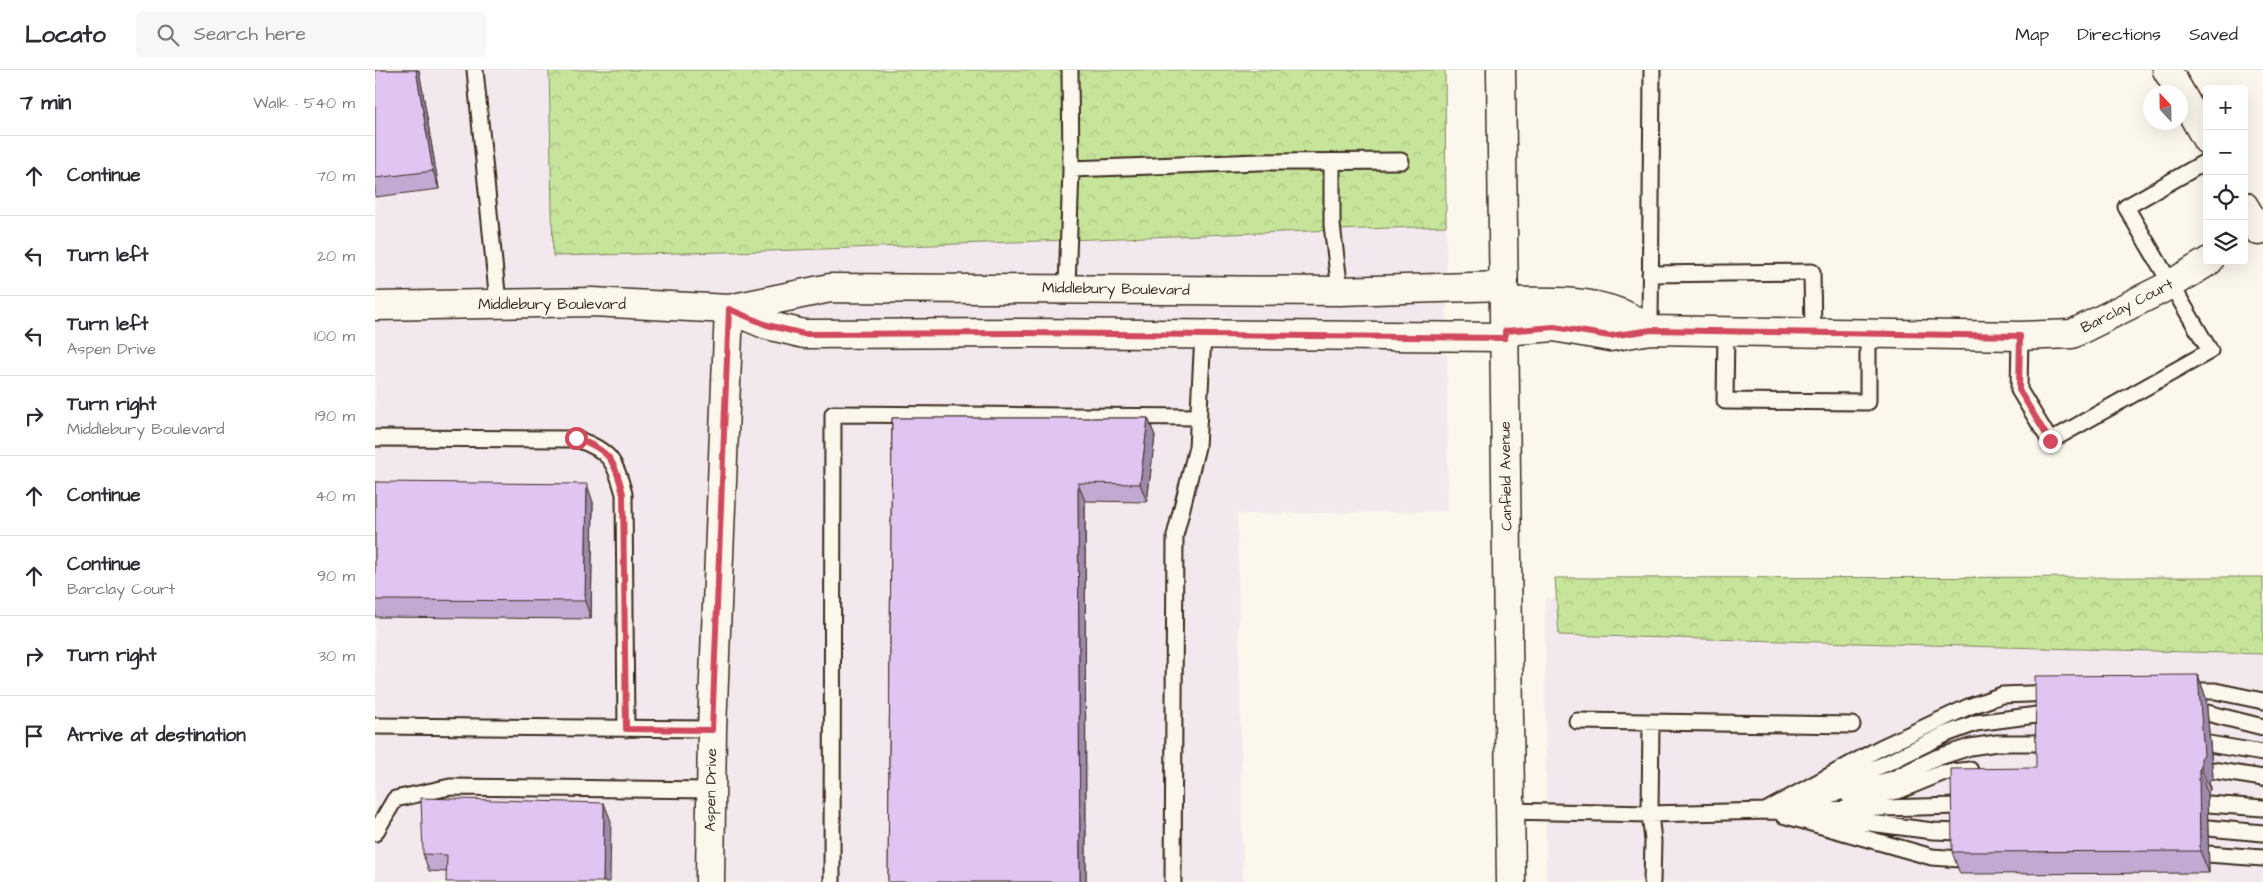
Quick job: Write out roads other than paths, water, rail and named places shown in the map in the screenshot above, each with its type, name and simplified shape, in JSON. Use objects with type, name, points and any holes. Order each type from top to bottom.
[{"type":"street","name":"Canfield Avenue","points":[[1501,70],[1511,882]]},
{"type":"street","points":[[2167,70],[2175,85]]},
{"type":"street","points":[[2188,107],[2203,133]]},
{"type":"street","points":[[2248,216],[2255,233]]},
{"type":"street","name":"Barclay Court","points":[[1505,334],[1554,327],[1610,336],[1651,330],[2020,336],[2072,334],[2170,285],[2203,265]]},
{"type":"street","name":"Middlebury Boulevard","points":[[375,306],[592,302],[729,309],[831,288],[1067,288],[1504,294],[1584,305],[1620,313],[1651,330]]},
{"type":"street","name":"Middlebury Boulevard","points":[[729,309],[767,325],[804,334],[1505,334]]},
{"type":"street","name":"Aspen Drive","points":[[710,882],[712,730],[729,309]]},
{"type":"lane","points":[[475,70],[498,303]]},
{"type":"lane","points":[[1067,288],[1071,169],[1069,70]]},
{"type":"lane","points":[[1651,330],[1652,70]]},
{"type":"lane","points":[[1071,169],[1259,162],[1332,163],[1401,161]]},
{"type":"lane","points":[[1332,163],[1332,224],[1340,291]]},
{"type":"lane","points":[[2020,336],[2019,390],[2050,441],[2210,351],[2125,207],[2203,163]]},
{"type":"lane","points":[[1650,274],[1812,272],[1813,333]]},
{"type":"lane","points":[[1726,331],[1725,400],[1868,402],[1868,334]]},
{"type":"lane","points":[[1173,882],[1175,536],[1197,447],[1203,335]]},
{"type":"lane","points":[[832,882],[833,414],[1199,417]]},
{"type":"lane","points":[[375,438],[576,438],[596,446],[612,460],[623,494],[626,729]]},
{"type":"lane","points":[[2168,692],[2215,691],[2263,701]]},
{"type":"lane","points":[[1767,810],[1879,748],[1968,707],[2002,695],[2073,693]]},
{"type":"lane","points":[[2207,713],[2263,727]]},
{"type":"lane","points":[[1767,810],[1885,764],[1946,734],[1976,723],[2043,714]]},
{"type":"lane","points":[[1577,721],[1852,725]]},
{"type":"lane","points":[[1651,722],[1650,814],[1653,841],[1652,882]]},
{"type":"lane","points":[[375,726],[712,730]]},
{"type":"lane","points":[[1767,810],[1893,778],[1936,758],[1970,747],[1997,743],[2044,743]]},
{"type":"lane","points":[[2209,744],[2263,753]]},
{"type":"lane","points":[[1767,810],[1898,791],[1942,774],[1985,768]]},
{"type":"lane","points":[[2212,770],[2263,778]]},
{"type":"lane","points":[[375,833],[395,799],[450,787],[711,790]]},
{"type":"lane","points":[[2208,804],[2263,808]]},
{"type":"lane","points":[[1509,811],[1650,814],[1959,806]]},
{"type":"lane","points":[[1767,810],[1933,831],[1960,832]]},
{"type":"lane","points":[[1767,810],[1932,857],[1960,859]]},
{"type":"lane","points":[[2208,828],[2263,833]]},
{"type":"lane","points":[[2207,854],[2263,858]]}]
